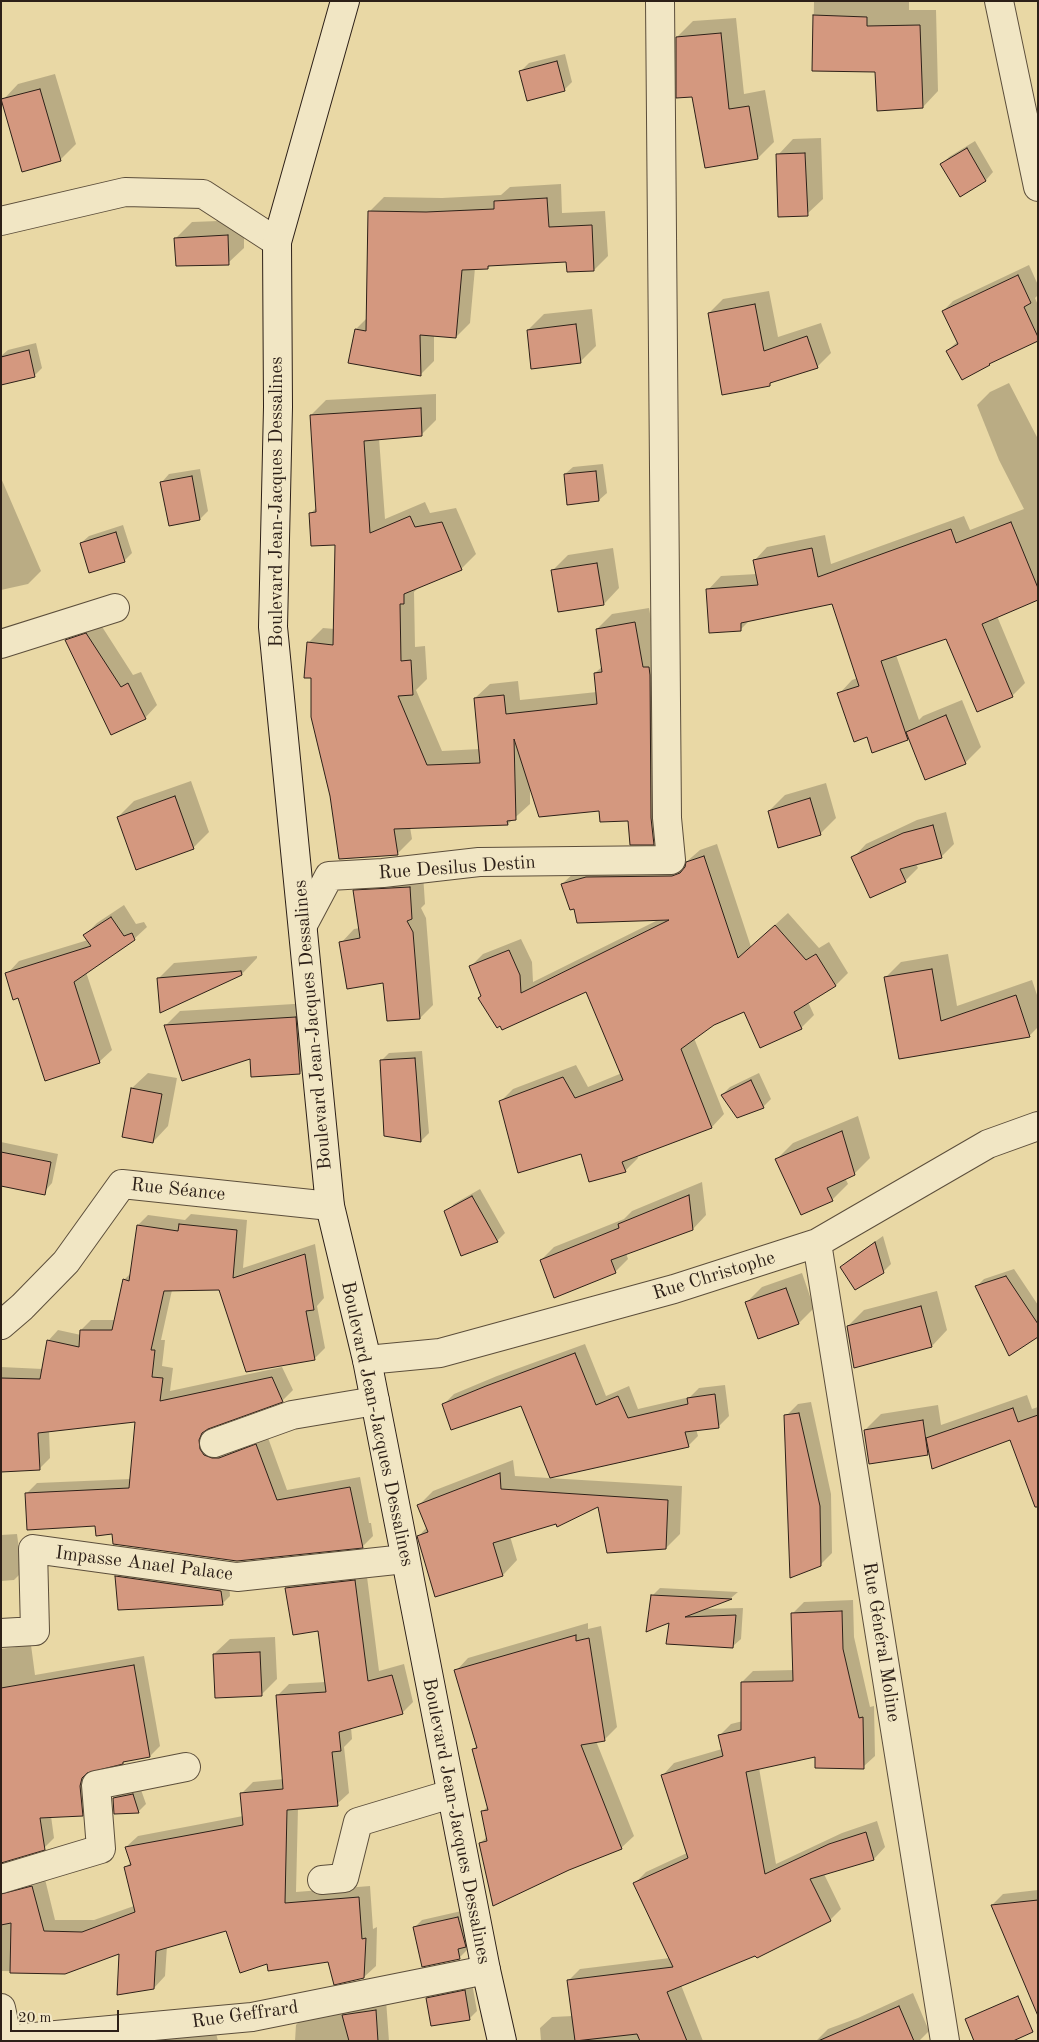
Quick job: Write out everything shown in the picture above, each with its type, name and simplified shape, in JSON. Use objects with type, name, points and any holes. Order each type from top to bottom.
[{"type":"street","name":"Boulevard Jean-Jacques Dessalines","points":[[345,1],[278,242],[278,407],[273,627],[330,1206],[367,1360],[451,1794],[502,2041]]},
{"type":"street","name":"Rue Desilus Destin","points":[[303,925],[330,876],[383,873],[479,862],[671,860],[667,818],[660,1]]},
{"type":"street","points":[[999,1],[1038,187]]},
{"type":"street","points":[[1,221],[124,192],[203,194],[278,242]]},
{"type":"street","points":[[1,644],[115,608]]},
{"type":"street","name":"Rue Christophe","points":[[367,1360],[440,1353],[674,1289],[817,1243],[988,1144],[1038,1126]]},
{"type":"street","name":"Rue Séance","points":[[1,1325],[22,1307],[66,1262],[122,1184],[330,1206]]},
{"type":"street","name":"Rue Général Moline","points":[[817,1243],[945,2041]]},
{"type":"street","points":[[214,1443],[292,1415],[375,1401]]},
{"type":"street","name":"Impasse Anael Palace","points":[[1,1633],[35,1631],[32,1549],[237,1577],[405,1559]]},
{"type":"street","points":[[1,1879],[101,1849],[96,1785],[186,1767]]},
{"type":"street","points":[[322,1880],[344,1878],[358,1822],[451,1794]]},
{"type":"street","name":"Rue Geffrard","points":[[5,2040],[252,2017],[486,1970]]},
{"type":"street","points":[[1,2008],[5,2040]]},
{"type":"building","points":[[813,15],[867,17],[867,26],[920,25],[923,108],[877,111],[875,72],[812,71]]},
{"type":"building","points":[[721,33],[729,109],[749,106],[758,159],[705,168],[692,97],[676,98],[676,37]]},
{"type":"building","points":[[557,61],[565,91],[527,101],[519,71]]},
{"type":"building","points":[[40,89],[61,161],[22,172],[1,99]]},
{"type":"building","points":[[967,148],[986,181],[960,197],[940,164]]},
{"type":"building","points":[[805,153],[808,216],[778,217],[776,154]]},
{"type":"building","points":[[547,198],[549,227],[592,225],[594,271],[567,272],[566,262],[488,266],[488,269],[462,270],[456,338],[420,335],[421,376],[348,363],[355,329],[366,331],[368,211],[426,212],[494,209],[494,201]]},
{"type":"building","points":[[228,235],[229,265],[176,266],[174,238]]},
{"type":"building","points":[[1018,275],[1031,303],[1024,307],[1038,337],[1038,341],[989,364],[962,380],[946,351],[958,344],[942,311]]},
{"type":"building","points":[[755,304],[764,351],[807,336],[818,368],[770,383],[770,386],[722,395],[708,313]]},
{"type":"building","points":[[576,324],[581,363],[531,369],[527,330]]},
{"type":"building","points":[[29,350],[35,377],[1,385],[1,357]]},
{"type":"building","points":[[421,408],[422,436],[364,441],[370,533],[410,516],[415,527],[442,522],[462,570],[404,594],[404,604],[400,604],[401,661],[411,660],[413,695],[398,696],[427,765],[480,763],[474,698],[504,695],[506,714],[597,704],[594,673],[602,672],[596,629],[635,622],[643,667],[649,667],[650,675],[651,818],[654,845],[630,845],[628,821],[600,822],[599,811],[539,817],[514,739],[516,820],[507,821],[508,825],[394,829],[398,855],[339,859],[330,796],[311,717],[311,678],[304,678],[307,642],[333,645],[335,545],[311,546],[309,513],[316,512],[310,415]]},
{"type":"building","points":[[596,471],[599,501],[567,505],[564,474]]},
{"type":"building","points":[[192,476],[200,520],[169,526],[160,482]]},
{"type":"building","points":[[1011,522],[1038,588],[1038,600],[982,624],[1013,697],[977,712],[946,639],[881,661],[908,740],[872,753],[867,737],[854,742],[837,693],[859,686],[832,604],[741,623],[741,631],[709,633],[706,589],[758,585],[753,560],[812,548],[818,577],[951,529],[956,543]]},
{"type":"building","points":[[116,532],[125,562],[89,573],[80,543]]},
{"type":"building","points":[[597,563],[604,605],[558,612],[551,570]]},
{"type":"building","points":[[86,633],[121,687],[128,683],[146,719],[111,735],[65,640]]},
{"type":"building","points":[[946,715],[966,764],[925,780],[906,732]]},
{"type":"building","points":[[175,796],[194,849],[136,870],[117,817]]},
{"type":"building","points":[[810,798],[821,835],[778,848],[768,811]]},
{"type":"building","points":[[933,825],[942,858],[900,869],[906,882],[870,898],[851,857],[903,833]]},
{"type":"building","points":[[704,856],[738,958],[775,925],[806,960],[816,954],[836,986],[794,1012],[802,1029],[760,1048],[744,1012],[714,1025],[681,1049],[712,1128],[622,1162],[626,1172],[589,1182],[581,1154],[518,1173],[499,1101],[563,1077],[575,1098],[623,1080],[586,992],[502,1030],[500,1026],[497,1028],[478,998],[481,996],[469,966],[509,950],[520,975],[521,993],[669,920],[577,923],[574,909],[570,910],[561,884],[586,877],[672,876],[680,873],[685,867],[686,862]]},
{"type":"building","points":[[410,887],[412,919],[407,921],[413,932],[420,1019],[387,1021],[383,983],[347,989],[339,942],[360,938],[353,890]]},
{"type":"building","points":[[111,917],[124,936],[132,933],[135,940],[74,982],[100,1063],[45,1081],[18,998],[13,1000],[5,973],[91,946],[83,935]]},
{"type":"building","points":[[932,969],[941,1021],[1016,995],[1030,1037],[899,1059],[884,977]]},
{"type":"building","points":[[241,971],[242,975],[160,1013],[157,978]]},
{"type":"building","points":[[296,1017],[300,1074],[251,1077],[250,1059],[182,1081],[164,1025]]},
{"type":"building","points":[[415,1058],[421,1142],[384,1136],[380,1060]]},
{"type":"building","points":[[751,1080],[764,1108],[737,1118],[721,1095]]},
{"type":"building","points":[[131,1088],[162,1094],[153,1143],[122,1137]]},
{"type":"building","points":[[842,1131],[855,1175],[827,1188],[833,1201],[801,1215],[775,1159]]},
{"type":"building","points":[[1,1152],[51,1162],[45,1195],[1,1186]]},
{"type":"building","points":[[689,1195],[693,1230],[611,1260],[616,1273],[554,1298],[540,1260],[619,1228],[618,1224]]},
{"type":"building","points":[[472,1196],[498,1242],[461,1256],[444,1211]]},
{"type":"building","points":[[179,1224],[237,1230],[233,1278],[305,1254],[314,1310],[306,1311],[315,1360],[246,1372],[219,1290],[164,1291],[151,1350],[155,1350],[152,1377],[163,1378],[160,1401],[272,1377],[283,1402],[208,1429],[202,1433],[199,1440],[200,1449],[204,1455],[219,1458],[256,1444],[277,1500],[350,1487],[363,1548],[237,1561],[113,1544],[112,1534],[96,1536],[95,1526],[27,1530],[25,1493],[129,1488],[135,1422],[38,1433],[40,1470],[1,1472],[1,1378],[40,1379],[47,1340],[79,1347],[80,1330],[112,1330],[123,1279],[129,1281],[137,1225],[178,1231]]},
{"type":"building","points":[[875,1242],[884,1273],[855,1290],[840,1267]]},
{"type":"building","points":[[1006,1276],[1038,1324],[1038,1337],[1009,1356],[975,1286]]},
{"type":"building","points":[[786,1288],[799,1324],[758,1339],[745,1302]]},
{"type":"building","points":[[921,1306],[932,1347],[854,1368],[847,1326]]},
{"type":"building","points":[[575,1353],[596,1405],[618,1396],[628,1418],[688,1404],[687,1398],[715,1394],[719,1428],[685,1432],[689,1447],[550,1478],[521,1406],[451,1430],[442,1404]]},
{"type":"building","points":[[1013,1408],[1018,1422],[1038,1415],[1038,1507],[1035,1507],[1010,1440],[932,1469],[926,1438]]},
{"type":"building","points":[[799,1413],[820,1506],[821,1566],[790,1578],[784,1415]]},
{"type":"building","points":[[923,1420],[928,1455],[869,1464],[864,1430]]},
{"type":"building","points":[[500,1473],[501,1489],[668,1500],[666,1549],[607,1553],[598,1507],[557,1527],[556,1524],[493,1543],[503,1576],[435,1597],[417,1536],[428,1532],[417,1505]]},
{"type":"building","points":[[115,1576],[221,1591],[223,1605],[118,1610]]},
{"type":"building","points":[[355,1580],[368,1681],[392,1675],[403,1714],[339,1732],[341,1751],[332,1752],[338,1806],[287,1810],[285,1903],[359,1897],[362,1939],[366,1938],[364,1978],[334,1985],[328,1962],[268,1971],[267,1964],[240,1973],[226,1931],[156,1951],[154,1989],[117,1995],[119,1954],[65,1974],[10,1973],[11,1923],[1,1925],[1,1894],[32,1886],[44,1931],[82,1932],[135,1912],[124,1867],[131,1865],[125,1847],[243,1825],[240,1793],[283,1789],[276,1695],[326,1692],[318,1631],[293,1635],[285,1588]]},
{"type":"building","points":[[651,1595],[732,1599],[685,1617],[736,1615],[733,1648],[666,1644],[669,1623],[646,1632]]},
{"type":"building","points":[[842,1611],[843,1649],[859,1718],[863,1717],[864,1769],[815,1768],[815,1757],[746,1772],[765,1874],[829,1844],[866,1832],[874,1860],[810,1879],[831,1921],[757,1958],[755,1956],[667,1992],[687,2041],[640,2041],[637,2034],[575,2041],[567,1980],[673,1967],[633,1883],[688,1858],[661,1775],[723,1756],[718,1735],[741,1730],[741,1682],[793,1681],[791,1613]]},
{"type":"building","points":[[576,1635],[576,1641],[589,1638],[605,1741],[581,1745],[622,1849],[569,1870],[493,1906],[479,1843],[487,1841],[481,1811],[488,1810],[472,1749],[477,1748],[454,1670]]},
{"type":"building","points":[[260,1652],[262,1696],[215,1698],[213,1654]]},
{"type":"building","points":[[134,1665],[150,1757],[123,1762],[123,1764],[87,1773],[82,1778],[80,1786],[83,1816],[40,1818],[45,1850],[1,1863],[1,1688]]},
{"type":"building","points":[[133,1794],[139,1813],[114,1814],[113,1798]]},
{"type":"building","points":[[1038,1900],[1038,2016],[991,1905]]},
{"type":"building","points":[[458,1917],[466,1947],[458,1949],[460,1959],[422,1967],[413,1927]]},
{"type":"building","points":[[465,1990],[470,2020],[431,2026],[426,1998]]},
{"type":"building","points":[[1018,1996],[1033,2032],[1013,2041],[974,2041],[965,2019]]},
{"type":"building","points":[[899,2006],[914,2041],[818,2041]]},
{"type":"building","points":[[376,2010],[378,2041],[349,2041],[342,2015]]}]
